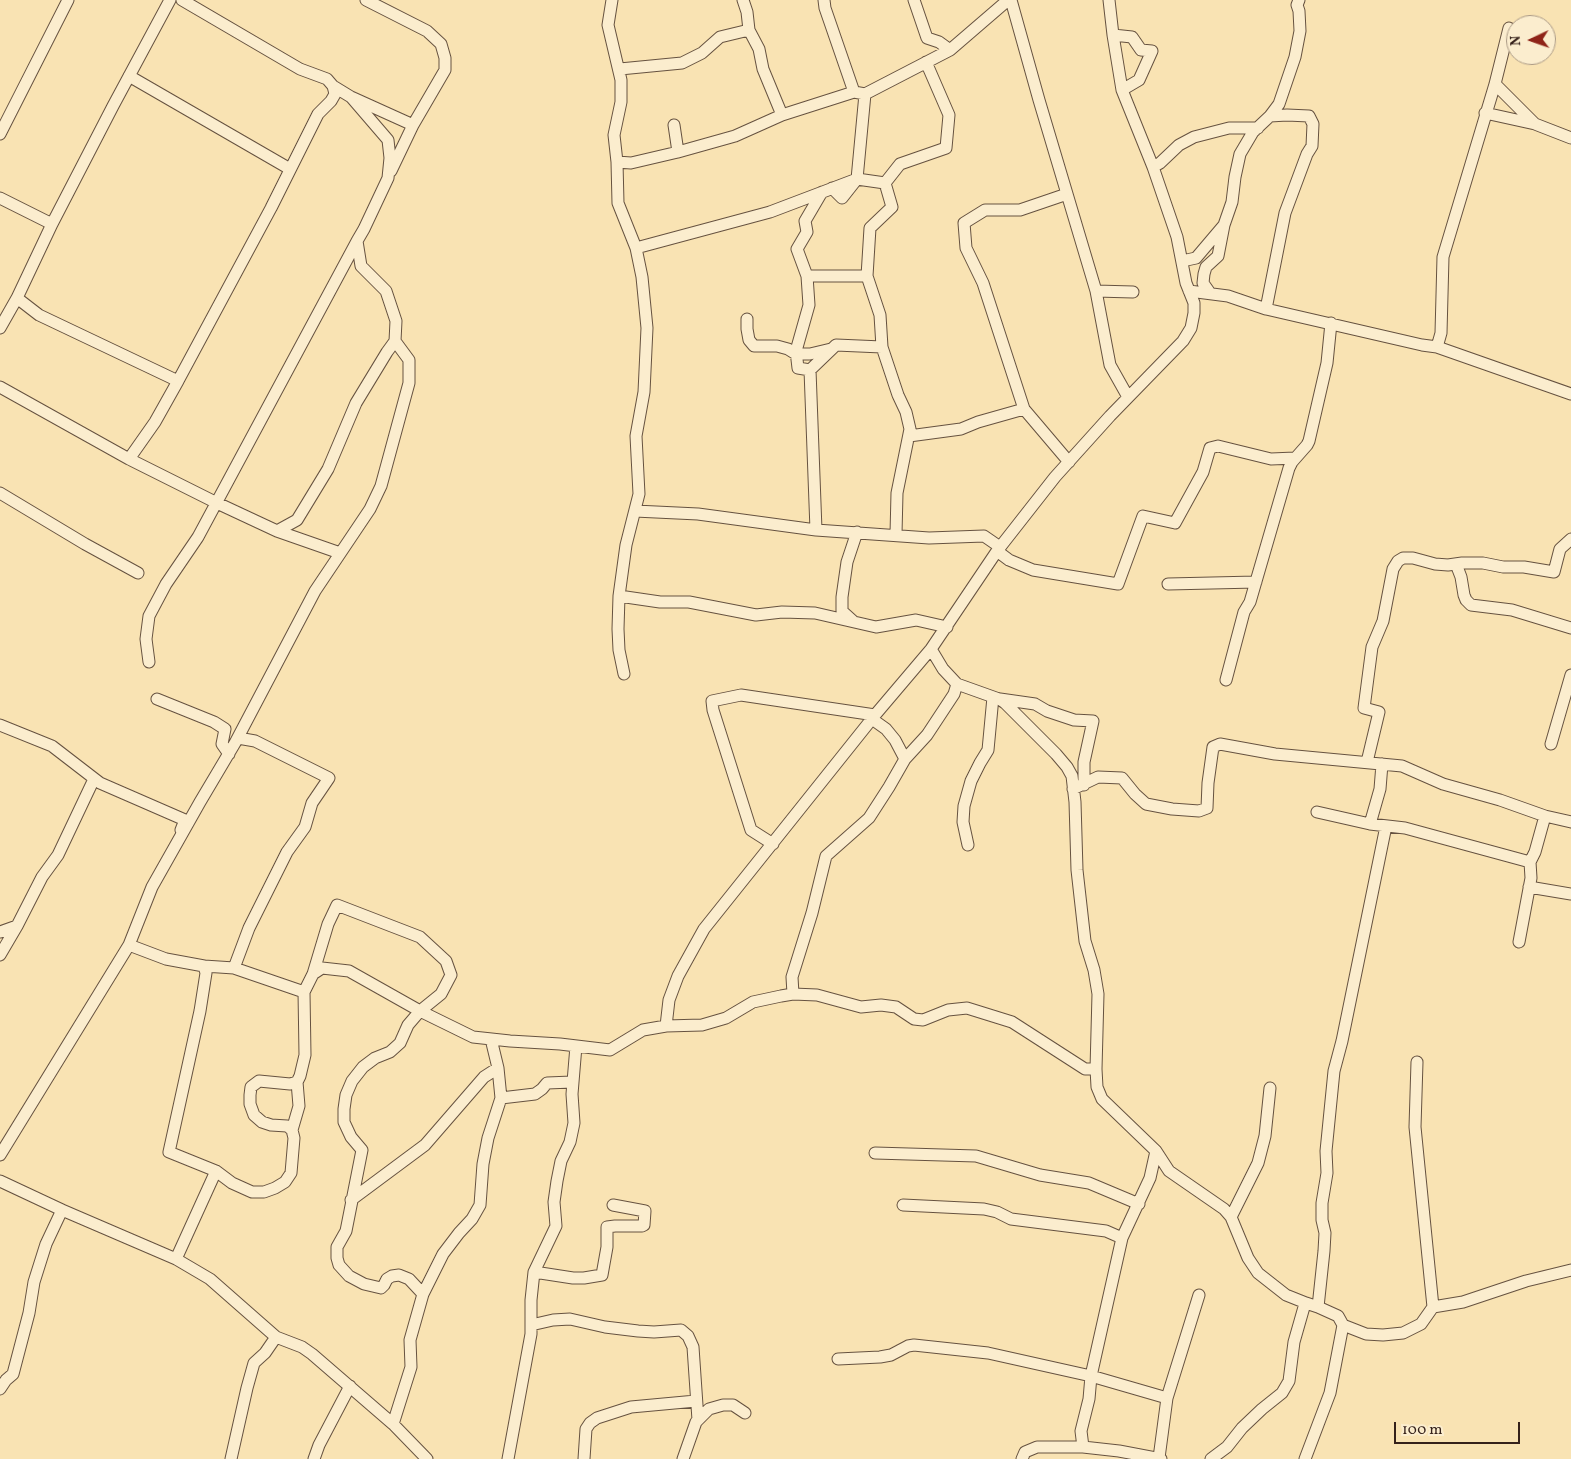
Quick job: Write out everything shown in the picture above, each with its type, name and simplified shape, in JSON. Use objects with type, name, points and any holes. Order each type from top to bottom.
[{"type":"street","points":[[0,134],[68,0]]},
{"type":"street","points":[[0,328],[17,298],[52,224],[170,0]]},
{"type":"street","points":[[182,0],[300,69],[327,79],[333,86],[351,97],[413,125]]},
{"type":"street","points":[[149,662],[146,639],[149,616],[166,584],[198,537],[217,503],[364,229],[413,125],[445,70],[445,58],[441,44],[427,31],[366,0]]},
{"type":"street","points":[[612,0],[608,25],[620,69],[621,80],[621,102],[614,135],[618,203],[636,248],[642,277],[647,328],[644,392],[636,436],[639,494],[626,545],[619,596],[619,650],[624,674]]},
{"type":"street","points":[[743,0],[747,12],[749,30],[759,49],[763,69],[782,115]]},
{"type":"street","points":[[824,0],[825,8],[859,93],[857,179]]},
{"type":"street","points":[[914,0],[927,38],[939,42],[950,50]]},
{"type":"street","points":[[617,162],[631,164],[735,136],[782,115],[859,93],[950,50],[1010,0],[1096,291],[1110,364],[1128,397]]},
{"type":"street","points":[[666,1026],[669,1000],[678,976],[704,929],[873,717],[931,650],[998,549],[1069,462],[1128,397],[1183,341],[1191,328],[1194,303],[1186,283],[1177,237],[1153,167],[1122,90],[1109,0]]},
{"type":"street","points":[[1210,294],[1203,284],[1204,274],[1206,267],[1218,256],[1224,225],[1232,202],[1240,154],[1253,132],[1270,116],[1279,104],[1295,57],[1300,31],[1297,5],[1299,0]]},
{"type":"street","points":[[620,69],[682,63],[702,53],[720,37],[749,30]]},
{"type":"street","points":[[1113,35],[1132,37],[1141,50],[1152,50],[1139,80],[1122,90]]},
{"type":"street","points":[[1437,348],[1440,333],[1443,257],[1495,84],[1506,37]]},
{"type":"street","points":[[885,183],[900,164],[946,148],[949,115],[926,62]]},
{"type":"street","points":[[129,76],[290,170]]},
{"type":"street","points":[[1495,84],[1535,124]]},
{"type":"street","points":[[129,459],[155,422],[178,381],[318,114],[335,94],[333,86]]},
{"type":"street","points":[[351,97],[388,140],[390,158],[388,178]]},
{"type":"street","points":[[1485,113],[1535,124],[1571,138]]},
{"type":"street","points":[[1266,309],[1285,213],[1307,154],[1312,146],[1313,124],[1309,116],[1270,116]]},
{"type":"street","points":[[674,125],[678,152]]},
{"type":"street","points":[[1153,167],[1160,163],[1178,145],[1194,137],[1229,128],[1258,128]]},
{"type":"street","points":[[636,248],[770,212],[857,179],[885,183]]},
{"type":"street","points":[[885,183],[892,207],[870,228],[867,276],[880,315],[882,347],[898,395],[906,412],[910,429],[897,493],[896,534]]},
{"type":"street","points":[[810,370],[798,368],[796,354],[809,305],[806,276],[797,249],[807,232],[805,221],[827,190]]},
{"type":"street","points":[[1067,194],[1020,210],[985,210],[964,223],[966,248],[983,282],[1024,409],[1069,462]]},
{"type":"street","points":[[0,198],[52,224]]},
{"type":"street","points":[[1182,261],[1196,258],[1224,225]]},
{"type":"street","points":[[277,531],[297,520],[328,469],[356,403],[395,341],[396,321],[386,291],[361,266],[357,241]]},
{"type":"street","points":[[806,276],[867,276]]},
{"type":"street","points":[[1096,291],[1132,292]]},
{"type":"street","points":[[1189,291],[1228,296],[1266,309],[1437,348],[1571,394]]},
{"type":"street","points":[[17,298],[39,315],[178,381]]},
{"type":"street","points":[[747,320],[746,329],[754,346],[776,346],[788,349],[796,354],[810,354],[833,349]]},
{"type":"street","points":[[1226,680],[1244,612],[1250,602],[1289,468],[1294,458],[1309,441],[1327,363],[1331,323]]},
{"type":"street","points":[[152,887],[238,738],[315,591],[370,509],[377,495],[409,383],[409,360],[395,341]]},
{"type":"street","points":[[816,530],[810,370],[836,345],[882,347]]},
{"type":"street","points":[[0,387],[129,459],[217,503],[277,531],[340,553]]},
{"type":"street","points":[[909,436],[961,429],[978,422],[1024,409]]},
{"type":"street","points":[[635,511],[698,514],[816,530],[896,534],[929,538],[984,536],[1009,560],[1033,570],[1118,584],[1143,516],[1175,522],[1203,472],[1210,448],[1218,446],[1272,459],[1294,458]]},
{"type":"street","points":[[0,493],[138,573]]},
{"type":"street","points":[[854,622],[842,611],[842,597],[847,562],[857,532]]},
{"type":"street","points":[[1367,762],[1379,712],[1364,708],[1372,647],[1383,621],[1393,569],[1398,561],[1403,558],[1413,558],[1448,566],[1462,563],[1483,563],[1554,572],[1560,549],[1571,539]]},
{"type":"street","points":[[1456,564],[1461,577],[1464,596],[1471,605],[1512,610],[1571,628]]},
{"type":"street","points":[[1168,584],[1256,582]]},
{"type":"street","points":[[619,596],[660,602],[689,602],[756,615],[782,612],[815,613],[876,627],[916,620],[946,627]]},
{"type":"street","points":[[931,650],[943,669],[957,684],[996,698],[1036,704],[1047,711],[1074,720],[1092,721],[1075,802],[1077,870],[1086,941],[1098,994],[1097,1087],[1102,1099],[1156,1151],[1169,1171],[1224,1209],[1231,1217],[1248,1258],[1258,1273],[1286,1295],[1338,1316],[1343,1326],[1330,1392],[1305,1459]]},
{"type":"street","points":[[1551,744],[1571,675]]},
{"type":"street","points":[[793,994],[792,977],[812,913],[826,856],[869,818],[905,759],[927,735],[954,694],[957,684]]},
{"type":"street","points":[[773,844],[751,830],[712,710],[712,701],[741,695],[873,717],[895,740],[905,759]]},
{"type":"street","points":[[996,698],[1005,704],[1062,760],[1079,787]]},
{"type":"street","points":[[968,845],[963,822],[964,806],[971,781],[988,750],[996,698]]},
{"type":"street","points":[[157,699],[214,722],[225,730],[222,744],[229,754]]},
{"type":"street","points":[[0,725],[52,746],[94,779],[108,787],[186,820],[152,887],[129,945],[0,1154]]},
{"type":"street","points":[[234,968],[249,928],[287,852],[305,827],[312,803],[329,778],[255,741],[238,738]]},
{"type":"street","points":[[1079,787],[1098,776],[1122,778],[1146,804],[1199,812],[1207,808],[1213,747],[1220,744],[1275,754],[1402,766],[1443,784],[1500,800],[1544,816],[1571,822]]},
{"type":"street","points":[[1084,764],[1098,776]]},
{"type":"street","points":[[1370,824],[1380,789],[1382,764]]},
{"type":"street","points":[[2,947],[17,926],[42,877],[58,855],[94,779]]},
{"type":"street","points":[[1317,812],[1370,824],[1405,828],[1530,862]]},
{"type":"street","points":[[1519,942],[1529,887],[1530,862],[1535,852],[1544,816]]},
{"type":"street","points":[[1318,1307],[1324,1251],[1322,1202],[1327,1173],[1326,1151],[1334,1071],[1342,1041],[1386,826]]},
{"type":"street","points":[[1529,887],[1571,894]]},
{"type":"street","points":[[292,1130],[287,1126],[271,1125],[262,1122],[254,1115],[250,1104],[251,1087],[259,1080],[290,1084],[296,1082],[300,1076],[305,1055],[304,992],[312,974],[328,924],[337,905],[420,937],[446,961],[451,975],[441,994],[420,1011],[408,1025],[400,1043],[390,1052],[375,1058],[363,1067],[352,1081],[346,1095],[344,1122],[351,1137],[362,1150],[346,1231],[338,1247],[337,1258],[339,1265],[349,1276],[364,1284],[381,1288],[387,1279],[399,1275],[409,1278],[423,1294]]},
{"type":"street","points":[[0,932],[17,926]]},
{"type":"street","points":[[129,945],[166,959],[204,966],[234,968],[304,992]]},
{"type":"street","points":[[204,966],[206,973],[200,1011],[170,1152],[216,1171],[232,1183],[252,1192],[264,1192],[275,1188],[285,1182],[291,1174],[294,1138],[292,1130],[299,1106],[296,1082]]},
{"type":"street","points":[[312,974],[322,968],[348,971],[420,1011],[473,1037],[610,1050],[643,1030],[666,1026],[702,1025],[726,1018],[753,1002],[793,994],[817,995],[861,1007],[896,1007],[914,1019],[922,1020],[948,1010],[967,1008],[1012,1022],[1085,1069],[1096,1069]]},
{"type":"street","points":[[393,1424],[411,1367],[410,1340],[423,1294],[443,1254],[472,1219],[480,1205],[483,1164],[488,1138],[502,1098],[498,1068],[491,1039]]},
{"type":"street","points":[[508,1459],[526,1366],[531,1325],[534,1272],[556,1226],[554,1202],[557,1181],[561,1161],[570,1142],[574,1123],[572,1082],[576,1046]]},
{"type":"street","points":[[1343,1326],[1366,1334],[1404,1333],[1421,1324],[1433,1306],[1415,1127],[1417,1062]]},
{"type":"street","points":[[351,1200],[425,1145],[484,1077],[498,1068]]},
{"type":"street","points":[[502,1098],[535,1094],[546,1083],[572,1082]]},
{"type":"street","points":[[1231,1217],[1258,1163],[1265,1136],[1270,1088]]},
{"type":"street","points":[[1083,1448],[1081,1431],[1089,1399],[1091,1376],[1122,1238],[1150,1178],[1156,1151]]},
{"type":"street","points":[[875,1154],[976,1156],[1040,1175],[1089,1183],[1139,1204]]},
{"type":"street","points":[[176,1259],[216,1171]]},
{"type":"street","points":[[0,1181],[176,1259],[210,1279],[276,1337],[302,1347],[350,1386],[393,1424],[425,1458]]},
{"type":"street","points":[[534,1272],[573,1278],[602,1276],[607,1247],[607,1227],[644,1225],[645,1211],[613,1205]]},
{"type":"street","points":[[903,1205],[984,1209],[997,1212],[1011,1219],[1106,1231],[1122,1238]]},
{"type":"street","points":[[0,1389],[13,1374],[34,1282],[46,1244],[62,1210]]},
{"type":"street","points":[[1433,1306],[1464,1302],[1526,1281],[1571,1270]]},
{"type":"street","points":[[1022,1459],[1025,1452],[1037,1447],[1120,1451],[1160,1458],[1167,1398],[1199,1295]]},
{"type":"street","points":[[1211,1459],[1227,1447],[1242,1428],[1282,1393],[1289,1381],[1294,1342],[1306,1303]]},
{"type":"street","points":[[531,1325],[553,1320],[570,1319],[605,1327],[638,1331],[681,1330],[688,1336],[693,1347],[698,1420]]},
{"type":"street","points":[[232,1459],[254,1364],[265,1353],[276,1337]]},
{"type":"street","points":[[838,1359],[891,1355],[914,1345],[988,1353],[1091,1376],[1167,1398]]},
{"type":"street","points":[[314,1459],[319,1445],[350,1386]]},
{"type":"street","points":[[584,1459],[586,1429],[597,1418],[631,1407],[696,1401]]},
{"type":"street","points":[[683,1459],[698,1420],[709,1408],[733,1405],[745,1413]]}]
